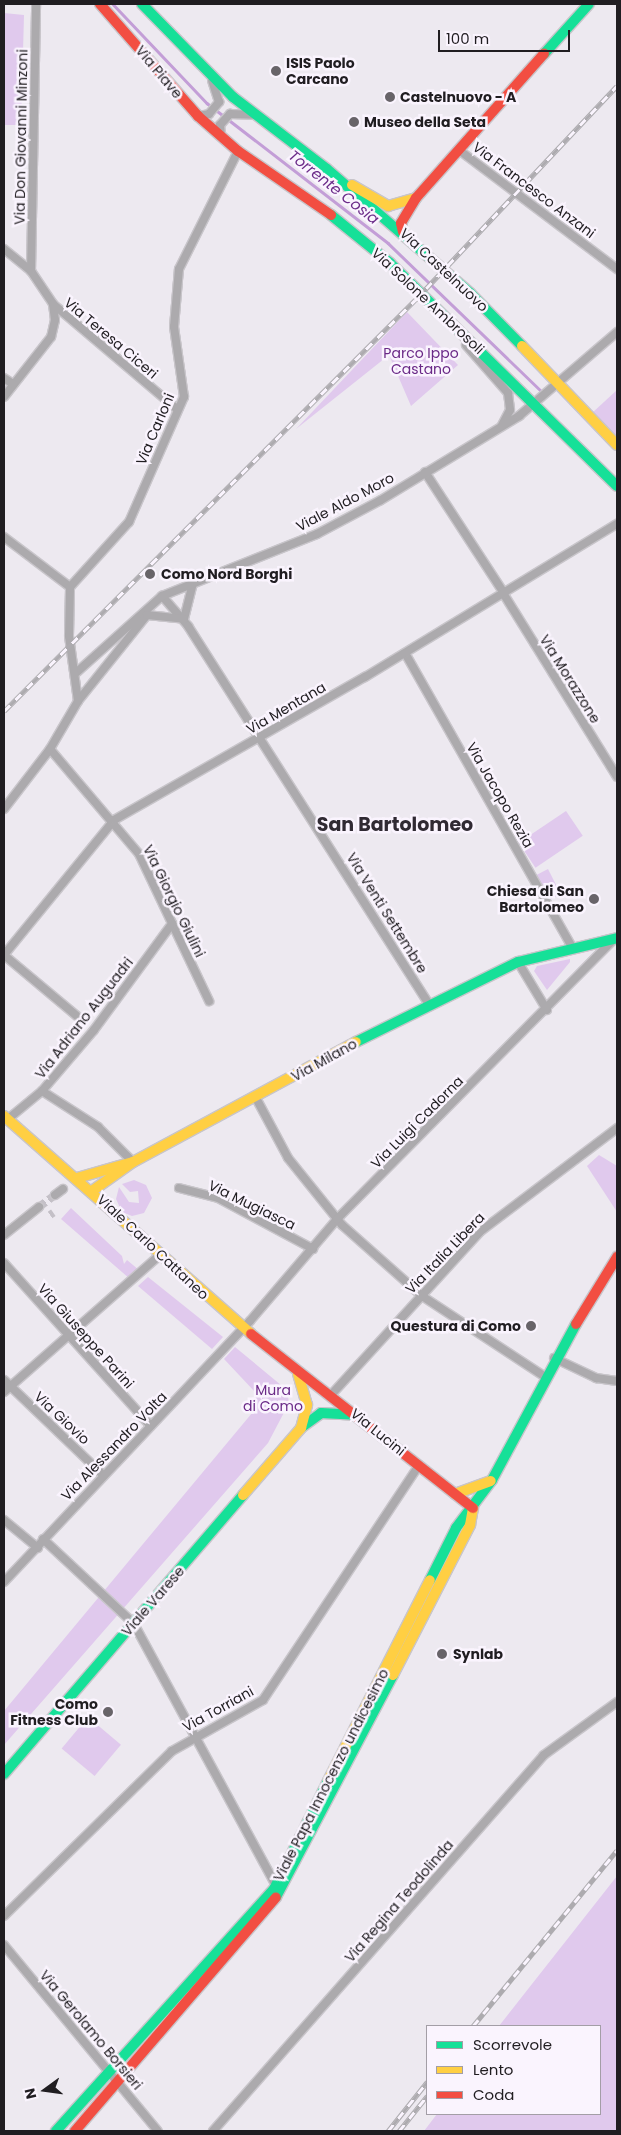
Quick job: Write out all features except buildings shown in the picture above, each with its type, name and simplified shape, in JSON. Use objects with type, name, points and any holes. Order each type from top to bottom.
[{"type":"main road","name":"Via Piave","points":[[100,4],[198,116],[222,137]]},
{"type":"main road","name":"Via Castelnuovo","points":[[142,4],[208,73],[256,116],[327,169],[403,232],[474,296],[556,387]]},
{"type":"main road","points":[[403,232],[401,223],[416,198],[588,4]]},
{"type":"main road","name":"Via Solone Ambrosoli","points":[[222,137],[236,153],[302,191],[454,324],[538,402],[617,486]]},
{"type":"main road","points":[[327,169],[388,206],[416,198]]},
{"type":"main road","points":[[556,387],[617,445]]},
{"type":"main road","name":"Via Milano","points":[[92,1191],[107,1183],[133,1162],[256,1098],[428,1003],[518,962],[615,939]]},
{"type":"main road","name":"Viale Carlo Cattaneo","points":[[6,1118],[92,1191],[109,1210],[159,1256],[298,1373]]},
{"type":"main road","name":"Via Milano","points":[[77,1178],[133,1162]]},
{"type":"main road","points":[[107,1183],[109,1210]]},
{"type":"main road","name":"Viale Papa Innocenzo undicesimo","points":[[56,2131],[276,1885],[456,1528],[473,1508],[492,1480],[554,1358],[617,1257]]},
{"type":"main road","name":"Via Lucini","points":[[298,1373],[360,1416],[473,1508]]},
{"type":"main road","name":"Viale Varese","points":[[298,1373],[307,1405],[301,1428]]},
{"type":"main road","name":"Viale Varese","points":[[4,1774],[301,1428],[321,1413],[360,1416]]},
{"type":"main road","points":[[455,1494],[492,1480]]},
{"type":"main road","name":"Viale Papa Innocenzo undicesimo","points":[[75,2131],[283,1889],[470,1525],[473,1508]]},
{"type":"street","name":"Via Don Giovanni Minzoni","points":[[30,270],[36,4]]},
{"type":"street","points":[[198,116],[209,114],[220,102],[208,73]]},
{"type":"street","points":[[222,137],[220,124],[235,112],[256,116]]},
{"type":"street","name":"Via Francesco Anzani","points":[[459,150],[617,269]]},
{"type":"street","name":"Via Carloni","points":[[70,587],[129,522],[185,390],[174,327],[179,269],[236,153]]},
{"type":"street","points":[[4,249],[30,270]]},
{"type":"street","name":"Via Teresa Ciceri","points":[[30,270],[53,304],[177,409]]},
{"type":"street","points":[[4,397],[51,336],[53,304]]},
{"type":"street","points":[[454,324],[458,337],[508,393],[510,410],[498,429]]},
{"type":"street","name":"Viale Aldo Moro","points":[[77,672],[162,596],[194,579],[317,534],[425,472],[498,429],[538,402],[617,332]]},
{"type":"street","points":[[4,378],[13,384]]},
{"type":"street","name":"Via Morazzone","points":[[425,472],[503,593],[617,777]]},
{"type":"street","name":"Via Mentana","points":[[4,955],[114,820],[405,653],[617,524]]},
{"type":"street","points":[[4,536],[70,587],[71,645],[77,672],[78,701]]},
{"type":"street","points":[[4,809],[50,749],[78,701],[147,615],[184,619],[194,579]]},
{"type":"street","name":"Via Venti Settembre","points":[[162,596],[184,619],[261,737],[428,1003]]},
{"type":"street","name":"Via Jacopo Rezia","points":[[405,653],[573,949]]},
{"type":"street","name":"Via Giorgio Giulini","points":[[50,749],[114,820],[139,854],[209,1001]]},
{"type":"street","name":"Via Adriano Auguadri","points":[[6,1118],[42,1091],[94,1030],[172,924]]},
{"type":"street","name":"Via Luigi Cadorna","points":[[244,1328],[312,1250],[337,1218],[548,1010],[615,939]]},
{"type":"street","points":[[4,955],[83,1021]]},
{"type":"street","points":[[518,962],[548,1010]]},
{"type":"street","points":[[42,1091],[98,1127],[133,1162]]},
{"type":"street","points":[[256,1098],[288,1158],[337,1218],[422,1296],[544,1376]]},
{"type":"street","name":"Via Italia Libera","points":[[330,1395],[481,1231],[617,1128]]},
{"type":"street","points":[[55,1195],[62,1189]]},
{"type":"street","name":"Via Mugiasca","points":[[183,1189],[218,1198],[312,1250]]},
{"type":"street","points":[[4,1235],[39,1207]]},
{"type":"street","points":[[6,1386],[71,1338],[159,1256]]},
{"type":"street","name":"Via Giuseppe Parini","points":[[4,1263],[151,1426]]},
{"type":"street","name":"Via Alessandro Volta","points":[[4,1582],[38,1548],[43,1539],[103,1474],[244,1328]]},
{"type":"street","points":[[554,1358],[596,1378],[617,1381]]},
{"type":"street","name":"Via Giovio","points":[[6,1386],[103,1474]]},
{"type":"street","name":"Via Torriani","points":[[4,1916],[160,1761],[263,1700],[419,1465]]},
{"type":"street","points":[[4,1520],[38,1548]]},
{"type":"street","points":[[43,1539],[134,1624],[198,1737],[276,1885]]},
{"type":"street","name":"Via Regina Teodolinda","points":[[213,2131],[544,1755],[617,1702]]},
{"type":"street","name":"Via Gerolamo Borsieri","points":[[4,1945],[119,2081],[158,2131]]},
{"type":"green space","points":[[4,13],[24,15],[21,125],[4,125]]},
{"type":"green space","name":"Parco Ippo Castano","points":[[407,312],[458,365],[411,406],[389,355],[296,429]]},
{"type":"green space","points":[[617,390],[617,440],[592,413]]},
{"type":"green space","points":[[566,811],[583,836],[536,868],[519,843]]},
{"type":"green space","points":[[548,869],[561,894],[549,900],[536,875]]},
{"type":"green space","points":[[570,959],[570,962],[547,990],[534,971],[537,966]]},
{"type":"green space","points":[[599,1155],[617,1166],[617,1212],[587,1166]]},
{"type":"green space","points":[[134,1180],[146,1185],[152,1198],[144,1213],[132,1216],[122,1212],[116,1199],[119,1187],[129,1202],[139,1203],[138,1191],[130,1192],[122,1184]]},
{"type":"green space","points":[[71,1208],[122,1256],[124,1264],[127,1260],[139,1270],[130,1279],[61,1219]]},
{"type":"green space","points":[[148,1277],[223,1337],[212,1349],[138,1286]]},
{"type":"green space","name":"Mura di Como","points":[[235,1347],[287,1390],[289,1403],[268,1443],[4,1745],[4,1711],[257,1407],[255,1392],[224,1359]]},
{"type":"green space","points":[[88,1717],[121,1745],[95,1776],[62,1748]]},
{"type":"green space","points":[[617,1876],[617,2131],[424,2131],[436,2115],[601,2115],[601,2025],[500,2025]]},
{"type":"waterway","name":"Torrente Cosia","points":[[113,4],[207,103],[388,243],[541,391]]},
{"type":"tunnel","points":[[39,1207],[55,1195]]},
{"type":"railway","points":[[4,711],[415,300],[617,86]]},
{"type":"railway","points":[[474,2025],[617,1850]]},
{"type":"railway","points":[[388,2131],[426,2083]]},
{"type":"railway","points":[[399,2131],[426,2097]]},
{"type":"traffic: fast","points":[[142,4],[233,97],[327,169],[470,293],[522,346]]},
{"type":"traffic: fast","points":[[544,54],[589,4]]},
{"type":"traffic: fast","points":[[331,215],[390,263],[617,486]]},
{"type":"traffic: fast","points":[[356,1042],[518,962],[617,938]]},
{"type":"traffic: fast","points":[[430,1580],[456,1528],[492,1480],[576,1324]]},
{"type":"traffic: fast","points":[[302,1427],[321,1413],[355,1415]]},
{"type":"traffic: fast","points":[[4,1774],[243,1495]]},
{"type":"traffic: fast","points":[[276,1897],[393,1675]]},
{"type":"traffic: fast","points":[[56,2131],[274,1889],[328,1781]]},
{"type":"traffic: slow","points":[[352,185],[388,206],[416,198]]},
{"type":"traffic: slow","points":[[522,346],[617,445]]},
{"type":"traffic: slow","points":[[77,1178],[133,1162],[356,1042]]},
{"type":"traffic: slow","points":[[4,1116],[251,1334]]},
{"type":"traffic: slow","points":[[92,1191],[130,1164]]},
{"type":"traffic: slow","points":[[243,1495],[301,1428],[307,1405],[298,1373]]},
{"type":"traffic: slow","points":[[455,1494],[491,1481]]},
{"type":"traffic: slow","points":[[393,1675],[470,1525],[473,1508]]},
{"type":"traffic: slow","points":[[328,1781],[430,1580]]},
{"type":"traffic: jam","points":[[100,4],[198,116],[238,151],[331,215]]},
{"type":"traffic: jam","points":[[403,232],[401,223],[416,198],[544,54]]},
{"type":"traffic: jam","points":[[576,1324],[617,1257]]},
{"type":"traffic: jam","points":[[251,1334],[473,1508]]},
{"type":"traffic: jam","points":[[75,2131],[276,1897]]},
{"type":"place","name":"ISIS Paolo Carcano","points":[[276,71]]},
{"type":"place","name":"Castelnuovo - A","points":[[390,97]]},
{"type":"place","name":"Museo della Seta","points":[[354,122]]},
{"type":"place","name":"Como Nord Borghi","points":[[150,574]]},
{"type":"place","name":"Chiesa di San Bartolomeo","points":[[594,899]]},
{"type":"place","name":"Questura di Como","points":[[531,1326]]},
{"type":"place","name":"Synlab","points":[[442,1654]]},
{"type":"place","name":"Como Fitness Club","points":[[108,1712]]},
{"type":"district","name":"San Bartolomeo","points":[[395,825]]}]
